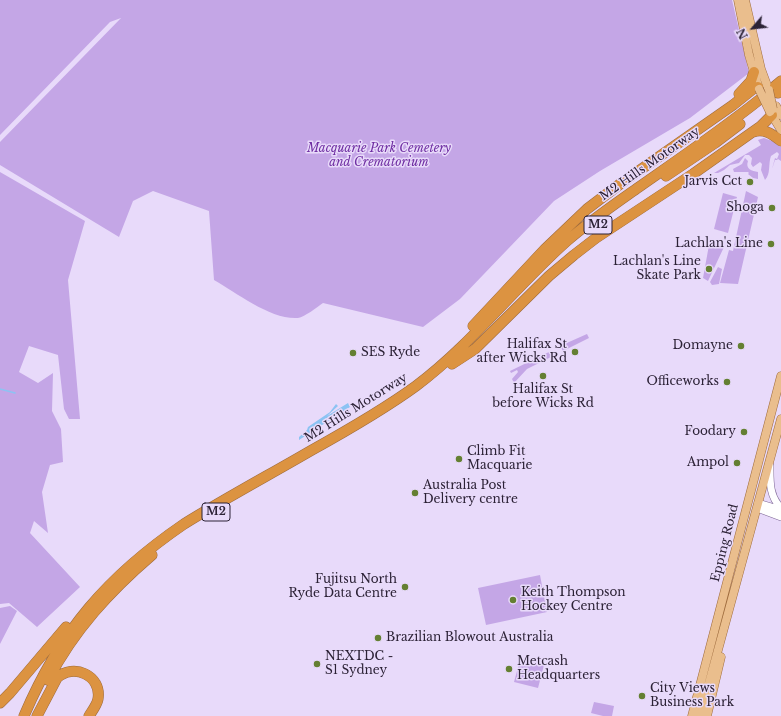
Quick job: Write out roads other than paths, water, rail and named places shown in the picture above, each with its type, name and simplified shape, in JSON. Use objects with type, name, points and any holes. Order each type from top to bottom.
[{"type":"highway","points":[[706,123],[739,94],[752,78],[754,72]]},
{"type":"highway","points":[[437,369],[445,357],[564,230],[587,209],[753,89],[770,87]]},
{"type":"highway","points":[[452,364],[475,349],[549,276],[574,255],[596,238],[693,174],[766,123],[770,109]]},
{"type":"highway","name":"M2 Hills Motorway","points":[[31,716],[62,655],[87,620],[125,579],[155,553],[202,520],[378,416],[452,364],[486,332],[542,273],[570,247],[600,223],[716,143],[770,109]]},
{"type":"highway","name":"M2 Hills Motorway","points":[[397,403],[474,335],[534,272],[568,240],[604,211],[712,136],[770,109]]},
{"type":"highway","points":[[753,132],[758,130],[765,131],[781,141]]},
{"type":"highway","name":"M2 Hills Motorway","points":[[24,716],[49,665],[67,636],[88,607],[108,585],[147,551],[184,524],[378,416]]},
{"type":"highway","name":"M2","points":[[0,704],[96,590],[108,585]]},
{"type":"highway","points":[[37,716],[57,678],[61,674],[68,671],[78,671],[90,676],[98,691],[96,705],[89,716]]},
{"type":"main road","points":[[738,0],[754,72],[770,87]]},
{"type":"main road","points":[[745,0],[770,87],[770,109],[781,130]]},
{"type":"main road","name":"Epping Road","points":[[692,716],[781,376]]},
{"type":"main road","name":"Epping Road","points":[[700,716],[781,418]]},
{"type":"main road","points":[[770,462],[771,490],[781,509]]},
{"type":"main road","points":[[748,502],[781,509]]},
{"type":"main road","points":[[758,505],[781,517]]},
{"type":"main road","points":[[707,716],[721,657],[726,618]]},
{"type":"main road","points":[[686,716],[708,656]]},
{"type":"water","points":[[348,403],[350,407],[299,440],[299,437],[307,430],[308,427],[330,412],[336,404],[338,406],[327,416]]},
{"type":"waterway","points":[[0,389],[15,393]]},
{"type":"place","name":"Jarvis Cct","points":[[750,182]]},
{"type":"place","name":"Shoga","points":[[772,208]]},
{"type":"place","name":"Lachlan's Line","points":[[771,244]]},
{"type":"place","name":"Lachlan's Line Skate Park","points":[[709,269]]},
{"type":"place","name":"Domayne","points":[[741,346]]},
{"type":"place","name":"Halifax St after Wicks Rd","points":[[575,352]]},
{"type":"place","name":"SES Ryde","points":[[353,353]]},
{"type":"place","name":"Halifax St before Wicks Rd","points":[[543,376]]},
{"type":"place","name":"Officeworks","points":[[727,382]]},
{"type":"place","name":"Foodary","points":[[744,432]]},
{"type":"place","name":"Climb Fit Macquarie","points":[[459,459]]},
{"type":"place","name":"Ampol","points":[[737,463]]},
{"type":"place","name":"Australia Post Delivery centre","points":[[415,493]]},
{"type":"place","name":"Fujitsu North Ryde Data Centre","points":[[405,587]]},
{"type":"place","name":"Keith Thompson Hockey Centre","points":[[513,600]]},
{"type":"place","name":"Brazilian Blowout Australia","points":[[378,638]]},
{"type":"place","name":"NEXTDC - S1 Sydney","points":[[317,664]]},
{"type":"place","name":"Metcash Headquarters","points":[[509,669]]},
{"type":"place","name":"City Views Business Park","points":[[642,696]]},
{"type":"park label","name":"Macquarie Park Cemetery and Crematorium","points":[[379,156]]}]
